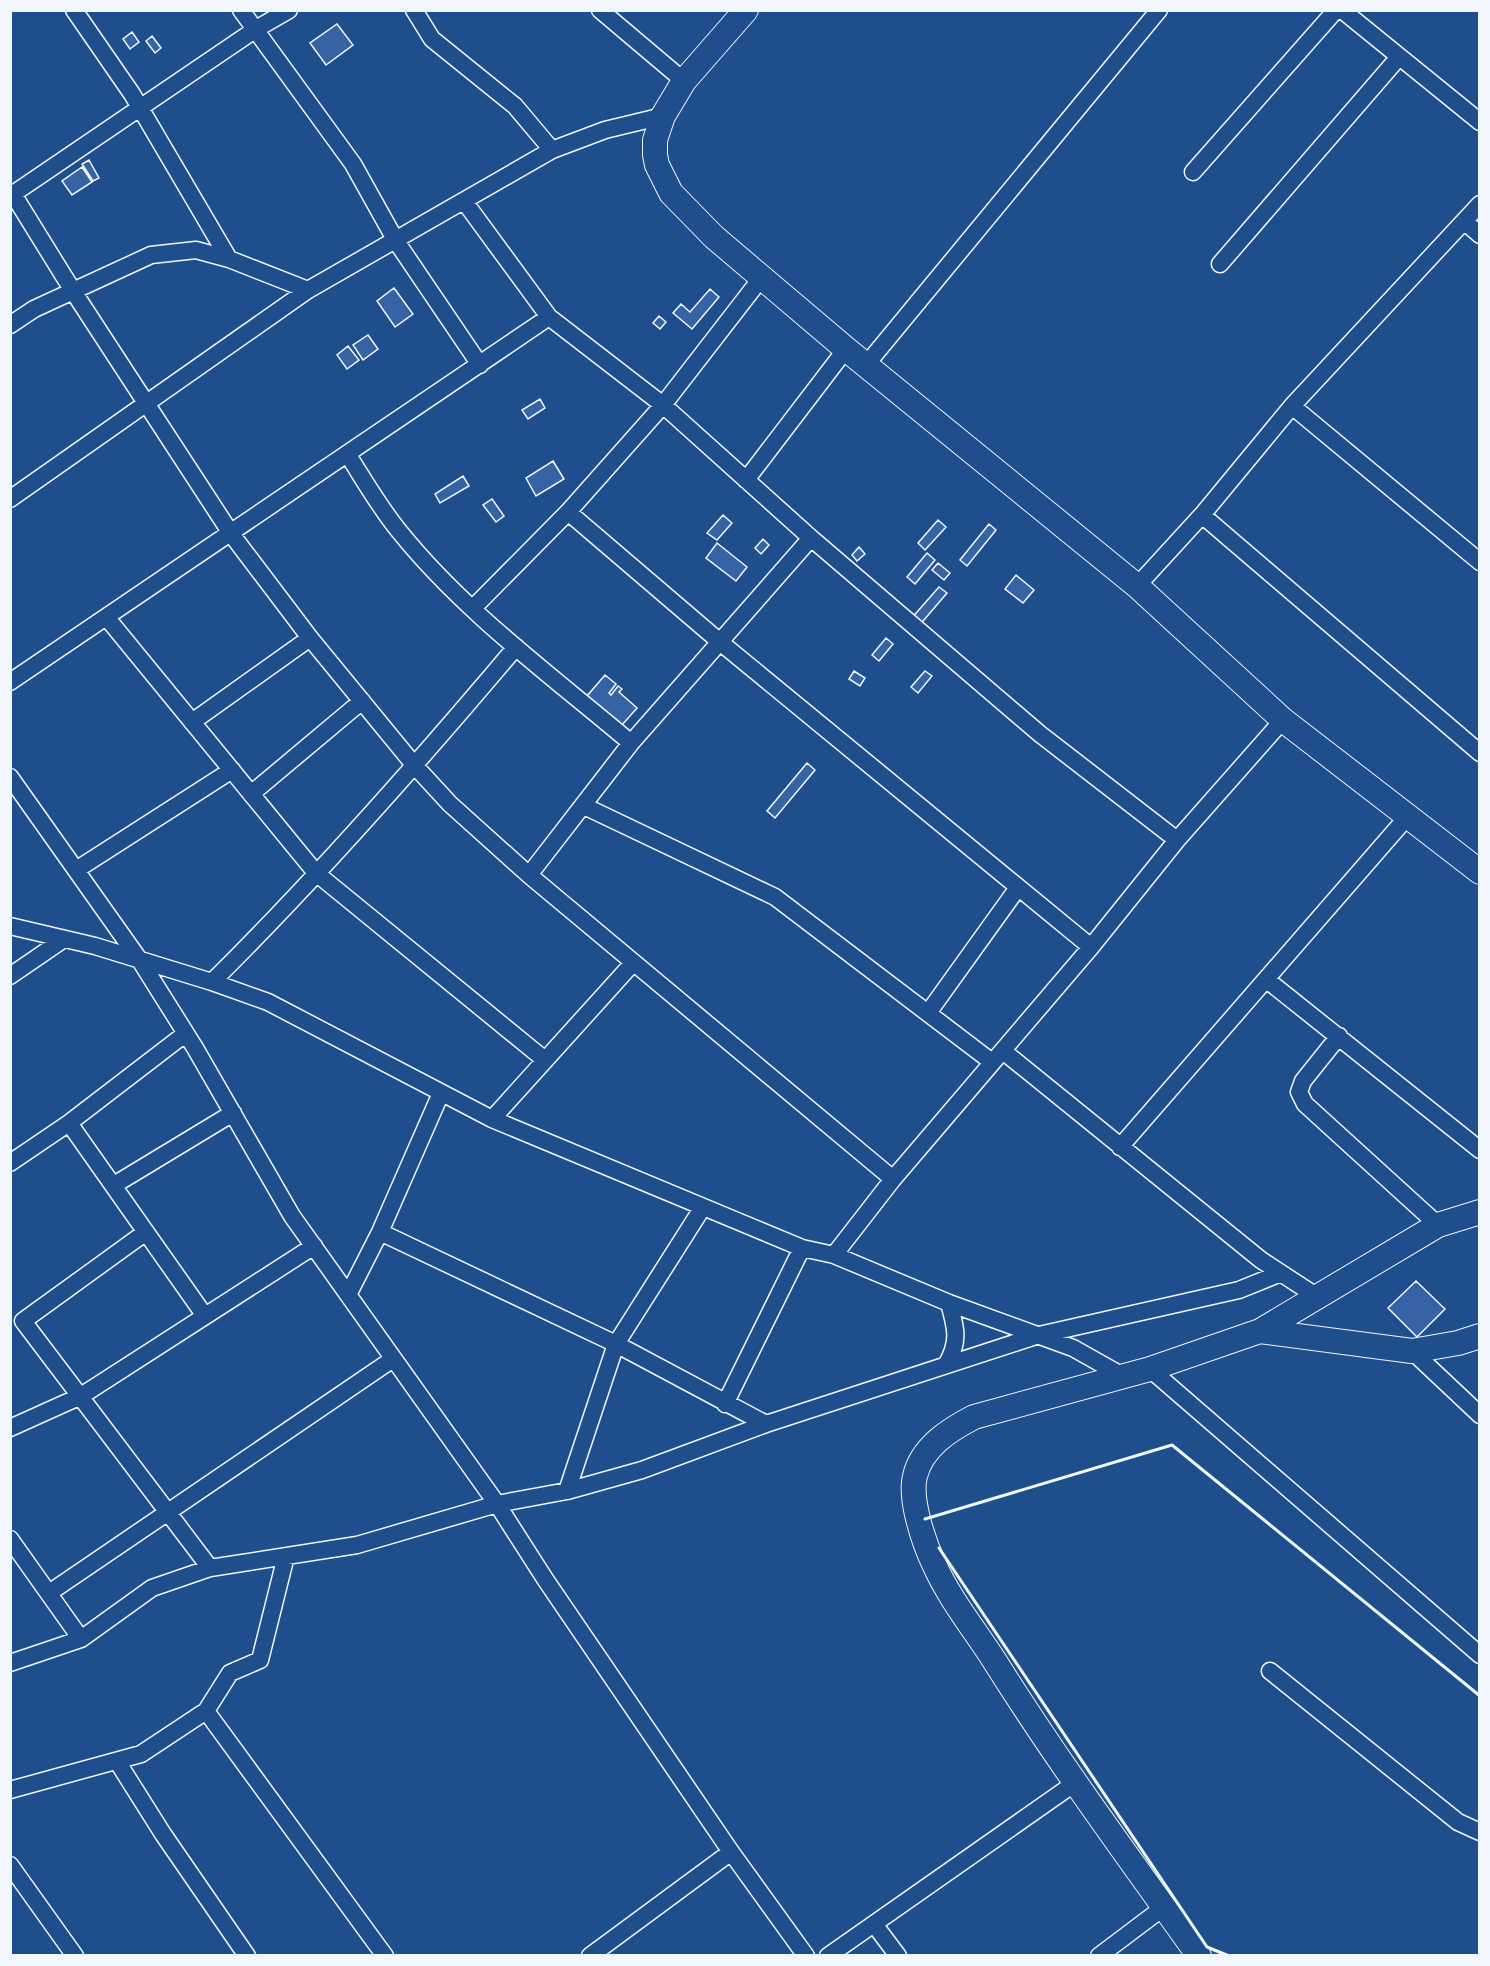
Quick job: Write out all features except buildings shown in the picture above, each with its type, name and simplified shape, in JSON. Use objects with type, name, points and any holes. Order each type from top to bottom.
[{"type":"street","points":[[74,10],[141,109],[229,259]]},
{"type":"street","points":[[241,10],[353,164],[396,241],[480,365]]},
{"type":"street","points":[[288,10],[256,29],[12,195],[232,534],[310,638],[415,766],[450,804],[529,875],[893,1179]]},
{"type":"street","points":[[414,10],[432,39],[515,106],[552,150]]},
{"type":"street","points":[[600,10],[684,81]]},
{"type":"street","points":[[746,10],[684,81],[663,116],[655,140],[655,155],[657,165],[671,193],[714,237],[846,349],[1137,586],[1283,720],[1479,872]]},
{"type":"street","points":[[866,365],[1159,10]]},
{"type":"street","points":[[1193,172],[1336,10]]},
{"type":"street","points":[[1342,10],[1479,122]]},
{"type":"street","points":[[1220,264],[1399,57]]},
{"type":"street","points":[[10,499],[308,290],[552,150],[605,129],[663,116]]},
{"type":"street","points":[[464,201],[549,317],[663,405],[812,538],[1040,734],[1177,840]]},
{"type":"street","points":[[1137,586],[1202,515],[1292,406],[1479,204]]},
{"type":"street","points":[[1464,221],[1479,235]]},
{"type":"street","points":[[10,325],[34,309],[151,255],[196,250],[229,259],[308,290]]},
{"type":"street","points":[[473,608],[568,512],[663,405],[762,278]]},
{"type":"street","points":[[10,682],[232,534],[549,317]]},
{"type":"street","points":[[746,480],[846,349]]},
{"type":"street","points":[[1292,406],[1479,562]]},
{"type":"street","points":[[348,455],[398,531],[473,608],[631,743]]},
{"type":"street","points":[[568,512],[720,642],[1017,889],[1091,947]]},
{"type":"street","points":[[1202,515],[1292,595],[1479,753]]},
{"type":"street","points":[[529,875],[631,743],[812,538]]},
{"type":"street","points":[[107,618],[316,873],[545,1060]]},
{"type":"street","points":[[192,722],[310,638]]},
{"type":"street","points":[[212,982],[415,766],[516,647]]},
{"type":"street","points":[[251,794],[362,701]]},
{"type":"street","points":[[834,1255],[893,1179],[1091,947],[1177,840],[1283,720]]},
{"type":"street","points":[[76,870],[232,770]]},
{"type":"street","points":[[10,777],[141,962],[292,1215],[497,1504],[545,1580],[731,1852],[806,1956]]},
{"type":"street","points":[[584,806],[775,897],[928,1013],[998,1056],[1120,1147],[1281,1274],[1316,1296]]},
{"type":"street","points":[[1120,1147],[1408,816]]},
{"type":"street","points":[[928,1013],[1017,889]]},
{"type":"street","points":[[10,926],[64,939],[212,982],[268,1002],[492,1119],[802,1248],[834,1255],[949,1303],[1073,1348],[1121,1375]]},
{"type":"street","points":[[10,976],[64,939]]},
{"type":"street","points":[[492,1119],[633,963]]},
{"type":"street","points":[[1267,980],[1479,1150]]},
{"type":"street","points":[[10,1164],[69,1123],[185,1034]]},
{"type":"street","points":[[1339,1036],[1303,1081],[1299,1092],[1305,1104],[1438,1225]]},
{"type":"street","points":[[348,1295],[380,1232],[441,1093]]},
{"type":"street","points":[[114,1185],[233,1113]]},
{"type":"street","points":[[69,1123],[205,1316]]},
{"type":"street","points":[[567,1491],[616,1344],[703,1207]]},
{"type":"street","points":[[1199,1956],[1039,1732],[935,1566],[917,1520],[914,1477],[925,1455],[948,1431],[974,1417],[1121,1375],[1150,1369],[1260,1331],[1438,1225],[1479,1212]]},
{"type":"street","points":[[146,1232],[23,1321],[210,1568]]},
{"type":"street","points":[[380,1232],[616,1344],[766,1424]]},
{"type":"street","points":[[10,1428],[81,1396],[314,1246]]},
{"type":"street","points":[[725,1404],[802,1248]]},
{"type":"street","points":[[10,1663],[81,1639],[152,1588],[210,1568],[357,1545],[497,1504],[567,1491],[642,1470],[766,1424],[1039,1335],[1239,1290],[1281,1274]]},
{"type":"street","points":[[946,1365],[955,1351],[958,1338],[949,1303]]},
{"type":"street","points":[[1260,1331],[1412,1351],[1458,1343],[1479,1336]]},
{"type":"street","points":[[1412,1351],[1479,1415]]},
{"type":"street","points":[[49,1593],[393,1359]]},
{"type":"street","points":[[1150,1369],[1476,1645]]},
{"type":"street","points":[[10,1539],[81,1639]]},
{"type":"street","points":[[10,1790],[141,1754],[207,1712],[230,1673],[260,1660],[286,1556]]},
{"type":"street","points":[[1270,1671],[1458,1822],[1479,1832]]},
{"type":"street","points":[[207,1712],[385,1956]]},
{"type":"street","points":[[117,1761],[163,1834],[247,1956]]},
{"type":"street","points":[[828,1956],[1075,1783]]},
{"type":"street","points":[[590,1956],[731,1852]]},
{"type":"street","points":[[10,1864],[75,1956]]},
{"type":"street","points":[[1099,1956],[1164,1907]]},
{"type":"street","points":[[874,1924],[898,1956]]},
{"type":"wall","points":[[925,1519],[1172,1445],[1480,1696]]},
{"type":"wall","points":[[939,1548],[1207,1947],[1229,1956]]}]
